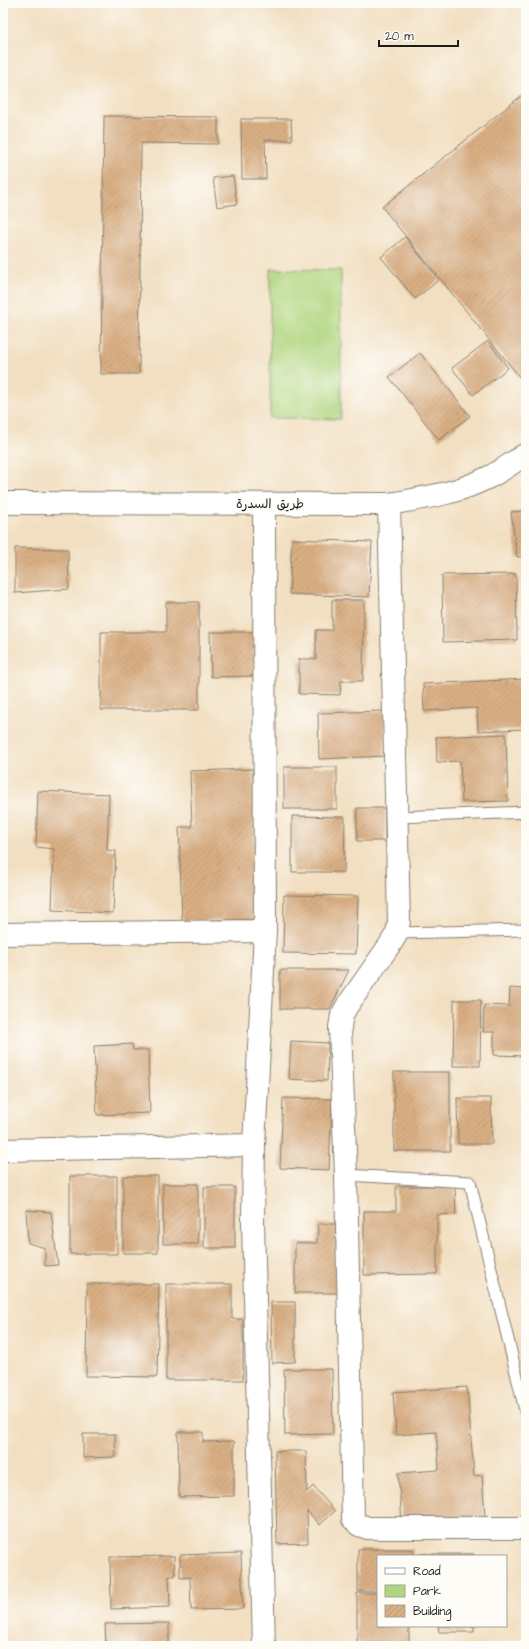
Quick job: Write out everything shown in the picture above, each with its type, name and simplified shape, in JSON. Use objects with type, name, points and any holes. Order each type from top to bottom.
[{"type":"street","name":"طريق السدرة","points":[[3,503],[389,504],[443,495],[466,487],[488,478],[526,454]]},
{"type":"street","points":[[264,504],[265,931],[254,1145],[253,1223],[264,1646]]},
{"type":"street","points":[[389,504],[399,921],[397,933],[347,1006],[342,1015],[340,1027],[346,1175],[353,1519],[359,1525],[368,1528],[526,1528]]},
{"type":"street","points":[[3,934],[265,931]]},
{"type":"street","points":[[3,1150],[254,1145]]},
{"type":"lane","points":[[397,817],[526,812]]},
{"type":"lane","points":[[397,933],[526,930]]},
{"type":"lane","points":[[346,1175],[470,1182],[526,1414]]},
{"type":"green space","points":[[270,269],[341,270],[341,419],[270,418]]},
{"type":"building","points":[[526,92],[526,385],[382,207]]},
{"type":"building","points":[[104,116],[218,117],[218,144],[141,143],[139,374],[101,374]]},
{"type":"building","points":[[241,119],[291,119],[292,140],[265,140],[266,179],[242,179]]},
{"type":"building","points":[[233,176],[237,204],[217,207],[213,178]]},
{"type":"building","points":[[405,237],[439,280],[415,299],[381,257]]},
{"type":"building","points":[[488,341],[508,368],[473,395],[452,368]]},
{"type":"building","points":[[420,353],[470,416],[439,440],[389,377]]},
{"type":"building","points":[[526,511],[526,556],[517,557],[511,512]]},
{"type":"building","points":[[292,539],[372,542],[369,597],[289,594]]},
{"type":"building","points":[[15,548],[68,549],[69,589],[15,593]]},
{"type":"building","points":[[516,574],[517,640],[443,642],[442,575]]},
{"type":"building","points":[[332,600],[364,600],[363,681],[341,681],[340,695],[299,694],[299,659],[316,659],[316,630],[332,630]]},
{"type":"building","points":[[166,602],[199,602],[199,710],[101,710],[101,632],[166,632]]},
{"type":"building","points":[[210,632],[254,632],[254,676],[211,677]]},
{"type":"building","points":[[526,679],[526,729],[478,731],[477,708],[424,711],[423,684]]},
{"type":"building","points":[[384,711],[385,756],[319,759],[318,713]]},
{"type":"building","points":[[506,734],[508,801],[462,802],[460,761],[437,762],[436,737]]},
{"type":"building","points":[[284,767],[337,767],[337,809],[284,809]]},
{"type":"building","points":[[253,769],[257,919],[182,921],[179,827],[192,827],[190,771]]},
{"type":"building","points":[[38,791],[109,794],[107,850],[116,851],[113,913],[52,910],[54,849],[36,847]]},
{"type":"building","points":[[357,808],[385,808],[385,841],[357,841]]},
{"type":"building","points":[[292,816],[345,817],[344,872],[292,872]]},
{"type":"building","points":[[284,895],[358,896],[356,954],[283,953]]},
{"type":"building","points":[[280,970],[349,970],[330,1009],[280,1009]]},
{"type":"building","points":[[510,988],[526,989],[526,1056],[494,1055],[494,1032],[483,1032],[484,1005],[509,1006]]},
{"type":"building","points":[[454,1000],[481,1000],[480,1066],[453,1066]]},
{"type":"building","points":[[291,1041],[328,1043],[327,1081],[289,1079]]},
{"type":"building","points":[[132,1044],[133,1050],[148,1050],[150,1113],[97,1115],[94,1046]]},
{"type":"building","points":[[394,1072],[450,1072],[450,1151],[394,1151]]},
{"type":"building","points":[[283,1098],[332,1099],[329,1170],[280,1168]]},
{"type":"building","points":[[457,1098],[491,1098],[492,1144],[458,1144]]},
{"type":"building","points":[[70,1176],[117,1176],[117,1254],[70,1254]]},
{"type":"building","points":[[123,1176],[158,1176],[158,1253],[123,1253]]},
{"type":"building","points":[[163,1184],[198,1184],[198,1244],[163,1244]]},
{"type":"building","points":[[396,1186],[455,1186],[456,1214],[437,1215],[437,1274],[364,1275],[364,1211],[396,1211]]},
{"type":"building","points":[[204,1187],[235,1187],[235,1248],[204,1248]]},
{"type":"building","points":[[26,1210],[51,1212],[58,1265],[45,1266],[45,1248],[28,1243]]},
{"type":"building","points":[[318,1224],[341,1224],[340,1293],[295,1293],[295,1243],[317,1243]]},
{"type":"building","points":[[87,1284],[159,1284],[157,1377],[86,1376]]},
{"type":"building","points":[[166,1284],[232,1284],[232,1319],[243,1319],[243,1380],[166,1380]]},
{"type":"building","points":[[271,1302],[295,1302],[295,1362],[272,1363]]},
{"type":"building","points":[[284,1369],[332,1369],[333,1434],[285,1435]]},
{"type":"building","points":[[467,1387],[474,1476],[482,1475],[485,1516],[402,1522],[398,1473],[439,1470],[436,1432],[396,1435],[393,1392]]},
{"type":"building","points":[[178,1432],[203,1432],[203,1442],[234,1441],[234,1496],[179,1497]]},
{"type":"building","points":[[83,1434],[115,1434],[116,1457],[83,1458]]},
{"type":"building","points":[[275,1451],[306,1451],[307,1492],[313,1486],[335,1511],[320,1525],[307,1511],[308,1543],[277,1544]]},
{"type":"building","points":[[358,1549],[413,1549],[413,1555],[377,1555],[377,1591],[358,1591]]},
{"type":"building","points":[[241,1553],[243,1609],[191,1610],[190,1577],[180,1578],[180,1555]]},
{"type":"building","points":[[419,1554],[474,1554],[474,1555]]},
{"type":"building","points":[[174,1556],[175,1576],[169,1576],[170,1607],[111,1609],[110,1557]]},
{"type":"building","points":[[357,1593],[377,1593],[377,1627],[409,1627],[409,1643],[357,1643]]},
{"type":"building","points":[[169,1623],[169,1646],[106,1646],[105,1624]]},
{"type":"building","points":[[438,1627],[474,1627],[474,1632],[439,1632]]}]
